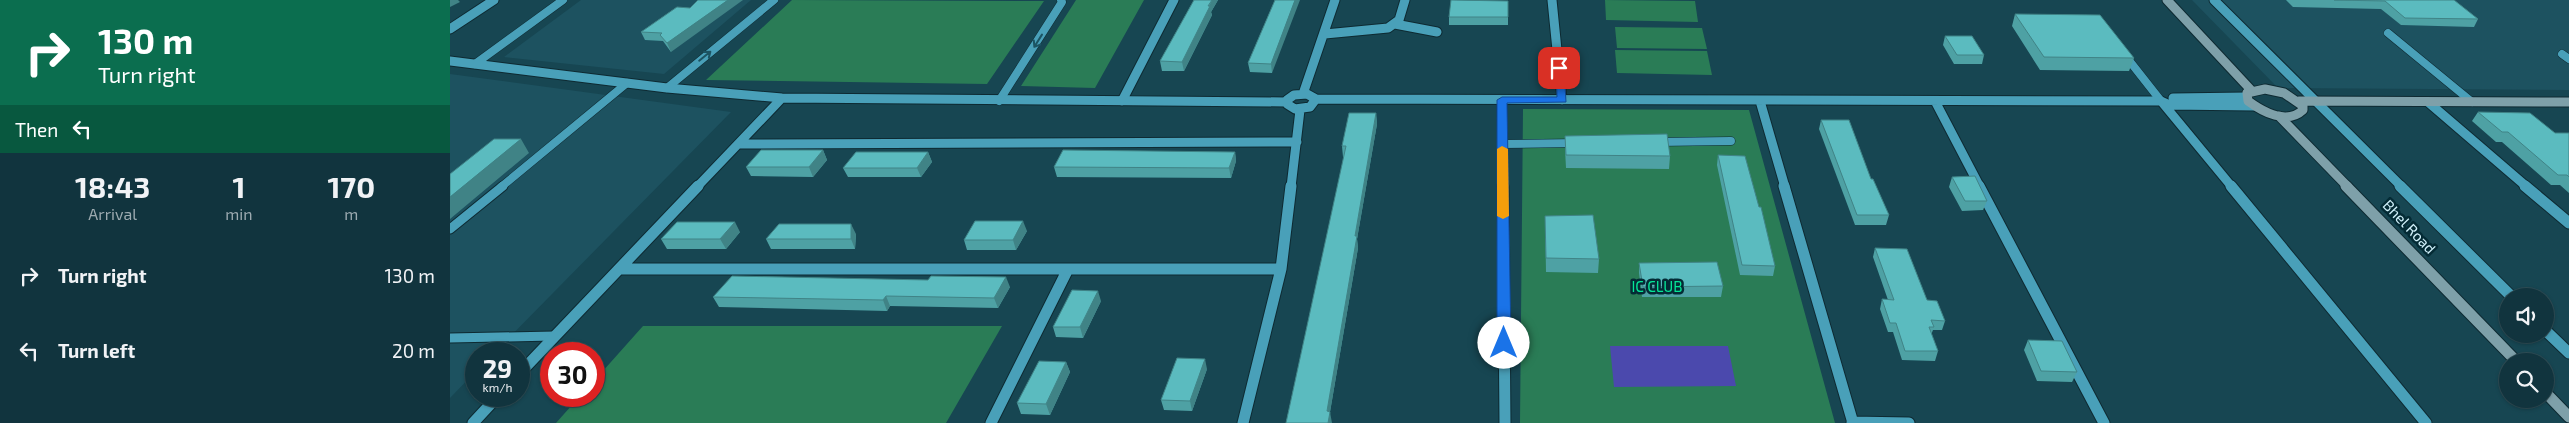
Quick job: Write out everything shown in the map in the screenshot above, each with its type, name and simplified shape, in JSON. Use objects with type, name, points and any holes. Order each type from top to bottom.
[{"type":"street","points":[[450,29],[494,0]]},
{"type":"street","points":[[1122,102],[1174,0]]},
{"type":"street","points":[[1303,94],[1326,34],[1334,0]]},
{"type":"street","points":[[1395,24],[1401,15],[1405,0]]},
{"type":"street","points":[[1552,0],[1562,100]]},
{"type":"street","points":[[2166,0],[2249,94],[2253,106]]},
{"type":"street","points":[[2214,0],[2503,288]]},
{"type":"street","points":[[1326,34],[1376,30],[1395,24],[1437,32]]},
{"type":"street","points":[[450,61],[667,88],[782,98],[1286,102],[1294,95],[1303,94],[1311,95],[1316,100],[2161,101],[2170,104],[2253,106],[2279,116],[2301,114],[2303,106],[2299,101]]},
{"type":"street","points":[[2161,101],[2165,98],[2249,94],[2274,90],[2299,101],[2569,102]]},
{"type":"street","points":[[530,362],[782,98]]},
{"type":"street","points":[[1286,102],[1291,108],[1300,110],[1310,107],[1316,100]]},
{"type":"street","points":[[1502,100],[1505,423]]},
{"type":"street","points":[[1760,101],[1853,422],[1909,423]]},
{"type":"street","points":[[1935,101],[2104,423]]},
{"type":"street","points":[[2161,101],[2426,423]]},
{"type":"street","points":[[2428,102],[2569,224]]},
{"type":"street","points":[[1244,423],[1281,269],[1300,110]]},
{"type":"street","name":"Bhel Road","points":[[2279,116],[2508,353]]},
{"type":"street","points":[[739,144],[1297,142]]},
{"type":"street","points":[[619,269],[1281,269]]},
{"type":"street","points":[[991,423],[1068,269]]},
{"type":"street","points":[[2554,339],[2569,353]]},
{"type":"street","points":[[2554,401],[2569,417]]},
{"type":"street","points":[[472,423],[487,407]]},
{"type":"lane","points":[[475,64],[563,0]]},
{"type":"lane","points":[[667,88],[774,0]]},
{"type":"lane","points":[[999,101],[1062,2],[1061,0]]},
{"type":"lane","points":[[2388,33],[2472,102]]},
{"type":"lane","points":[[2120,48],[2161,101]]},
{"type":"lane","points":[[2562,54],[2569,59]]},
{"type":"lane","points":[[450,229],[627,83]]},
{"type":"lane","points":[[1643,142],[1731,141]]},
{"type":"lane","points":[[1502,144],[1584,142]]},
{"type":"lane","points":[[450,338],[554,336]]},
{"type":"shaded area","points":[[581,0],[751,0],[664,74],[504,57]]},
{"type":"shaded area","points":[[2192,0],[2569,0],[2569,90],[2278,88]]},
{"type":"shaded area","points":[[450,74],[731,112],[505,342],[465,342],[465,382],[450,398]]},
{"type":"shaded area","points":[[1610,346],[1728,346],[1736,386],[1614,387]]},
{"type":"green space","points":[[792,0],[1044,1],[987,84],[706,80]]},
{"type":"green space","points":[[1076,0],[1144,0],[1095,88],[1021,86]]},
{"type":"green space","points":[[1605,0],[1695,1],[1698,22],[1606,20]]},
{"type":"green space","points":[[1615,27],[1702,28],[1707,49],[1617,48]]},
{"type":"green space","points":[[1615,50],[1707,51],[1712,75],[1617,73]]},
{"type":"green space","name":"IC CLUB","points":[[1523,109],[1749,110],[1835,423],[1520,423]]},
{"type":"green space","points":[[643,326],[1002,326],[946,423],[556,423],[570,407],[605,407],[605,369]]},
{"type":"building","points":[[698,0],[728,0],[667,43],[660,35],[662,33],[641,32],[677,7],[690,8]]},
{"type":"building","points":[[1194,0],[1212,0],[1182,62],[1160,61]]},
{"type":"building","points":[[1275,0],[1295,0],[1271,64],[1248,63]]},
{"type":"building","points":[[1451,0],[1508,1],[1508,17],[1449,17]]},
{"type":"building","points":[[2334,0],[2454,0],[2478,19],[2405,18],[2385,1]]},
{"type":"building","points":[[2015,14],[2100,15],[2134,58],[2044,57]]},
{"type":"building","points":[[1945,36],[1972,36],[1984,55],[1957,55]]},
{"type":"building","points":[[2478,112],[2530,113],[2555,133],[2569,133],[2569,177],[2567,175],[2558,175],[2508,132],[2502,132]]},
{"type":"building","points":[[1349,113],[1376,113],[1327,411],[1330,412],[1328,423],[1286,423],[1346,146],[1342,146]]},
{"type":"building","points":[[1821,120],[1849,120],[1871,179],[1873,179],[1889,215],[1857,215]]},
{"type":"building","points":[[1667,134],[1670,156],[1566,155],[1565,136]]},
{"type":"building","points":[[494,139],[521,139],[450,197],[450,174]]},
{"type":"building","points":[[761,150],[823,150],[809,167],[746,167]]},
{"type":"building","points":[[1063,150],[1235,152],[1229,168],[1054,167]]},
{"type":"building","points":[[856,152],[928,152],[917,168],[843,168]]},
{"type":"building","points":[[1718,155],[1745,156],[1759,207],[1761,207],[1775,266],[1742,265]]},
{"type":"building","points":[[1975,176],[1987,201],[1965,201],[1952,177]]},
{"type":"building","points":[[1593,215],[1599,259],[1546,258],[1545,216]]},
{"type":"building","points":[[975,221],[1023,221],[1013,240],[964,240]]},
{"type":"building","points":[[677,222],[735,222],[720,239],[661,239]]},
{"type":"building","points":[[779,224],[851,224],[851,239],[766,239]]},
{"type":"building","points":[[1875,248],[1907,249],[1927,300],[1937,301],[1945,321],[1931,320],[1934,327],[1929,327],[1938,351],[1905,351],[1896,323],[1890,323],[1882,299],[1894,300]]},
{"type":"building","points":[[1717,262],[1723,286],[1643,287],[1639,263]]},
{"type":"building","points":[[732,276],[928,280],[931,276],[1006,277],[994,298],[886,296],[883,300],[713,297]]},
{"type":"building","points":[[1072,290],[1098,291],[1080,327],[1053,327]]},
{"type":"building","points":[[2028,340],[2062,341],[2077,372],[2041,371]]},
{"type":"building","points":[[1177,358],[1205,359],[1190,401],[1161,400]]},
{"type":"building","points":[[1039,361],[1066,362],[1046,404],[1017,403]]},
{"type":"slow traffic","points":[[1502,149],[1503,216]]},
{"type":"route","points":[[1504,343],[1502,100],[1562,100],[1559,68]]}]
